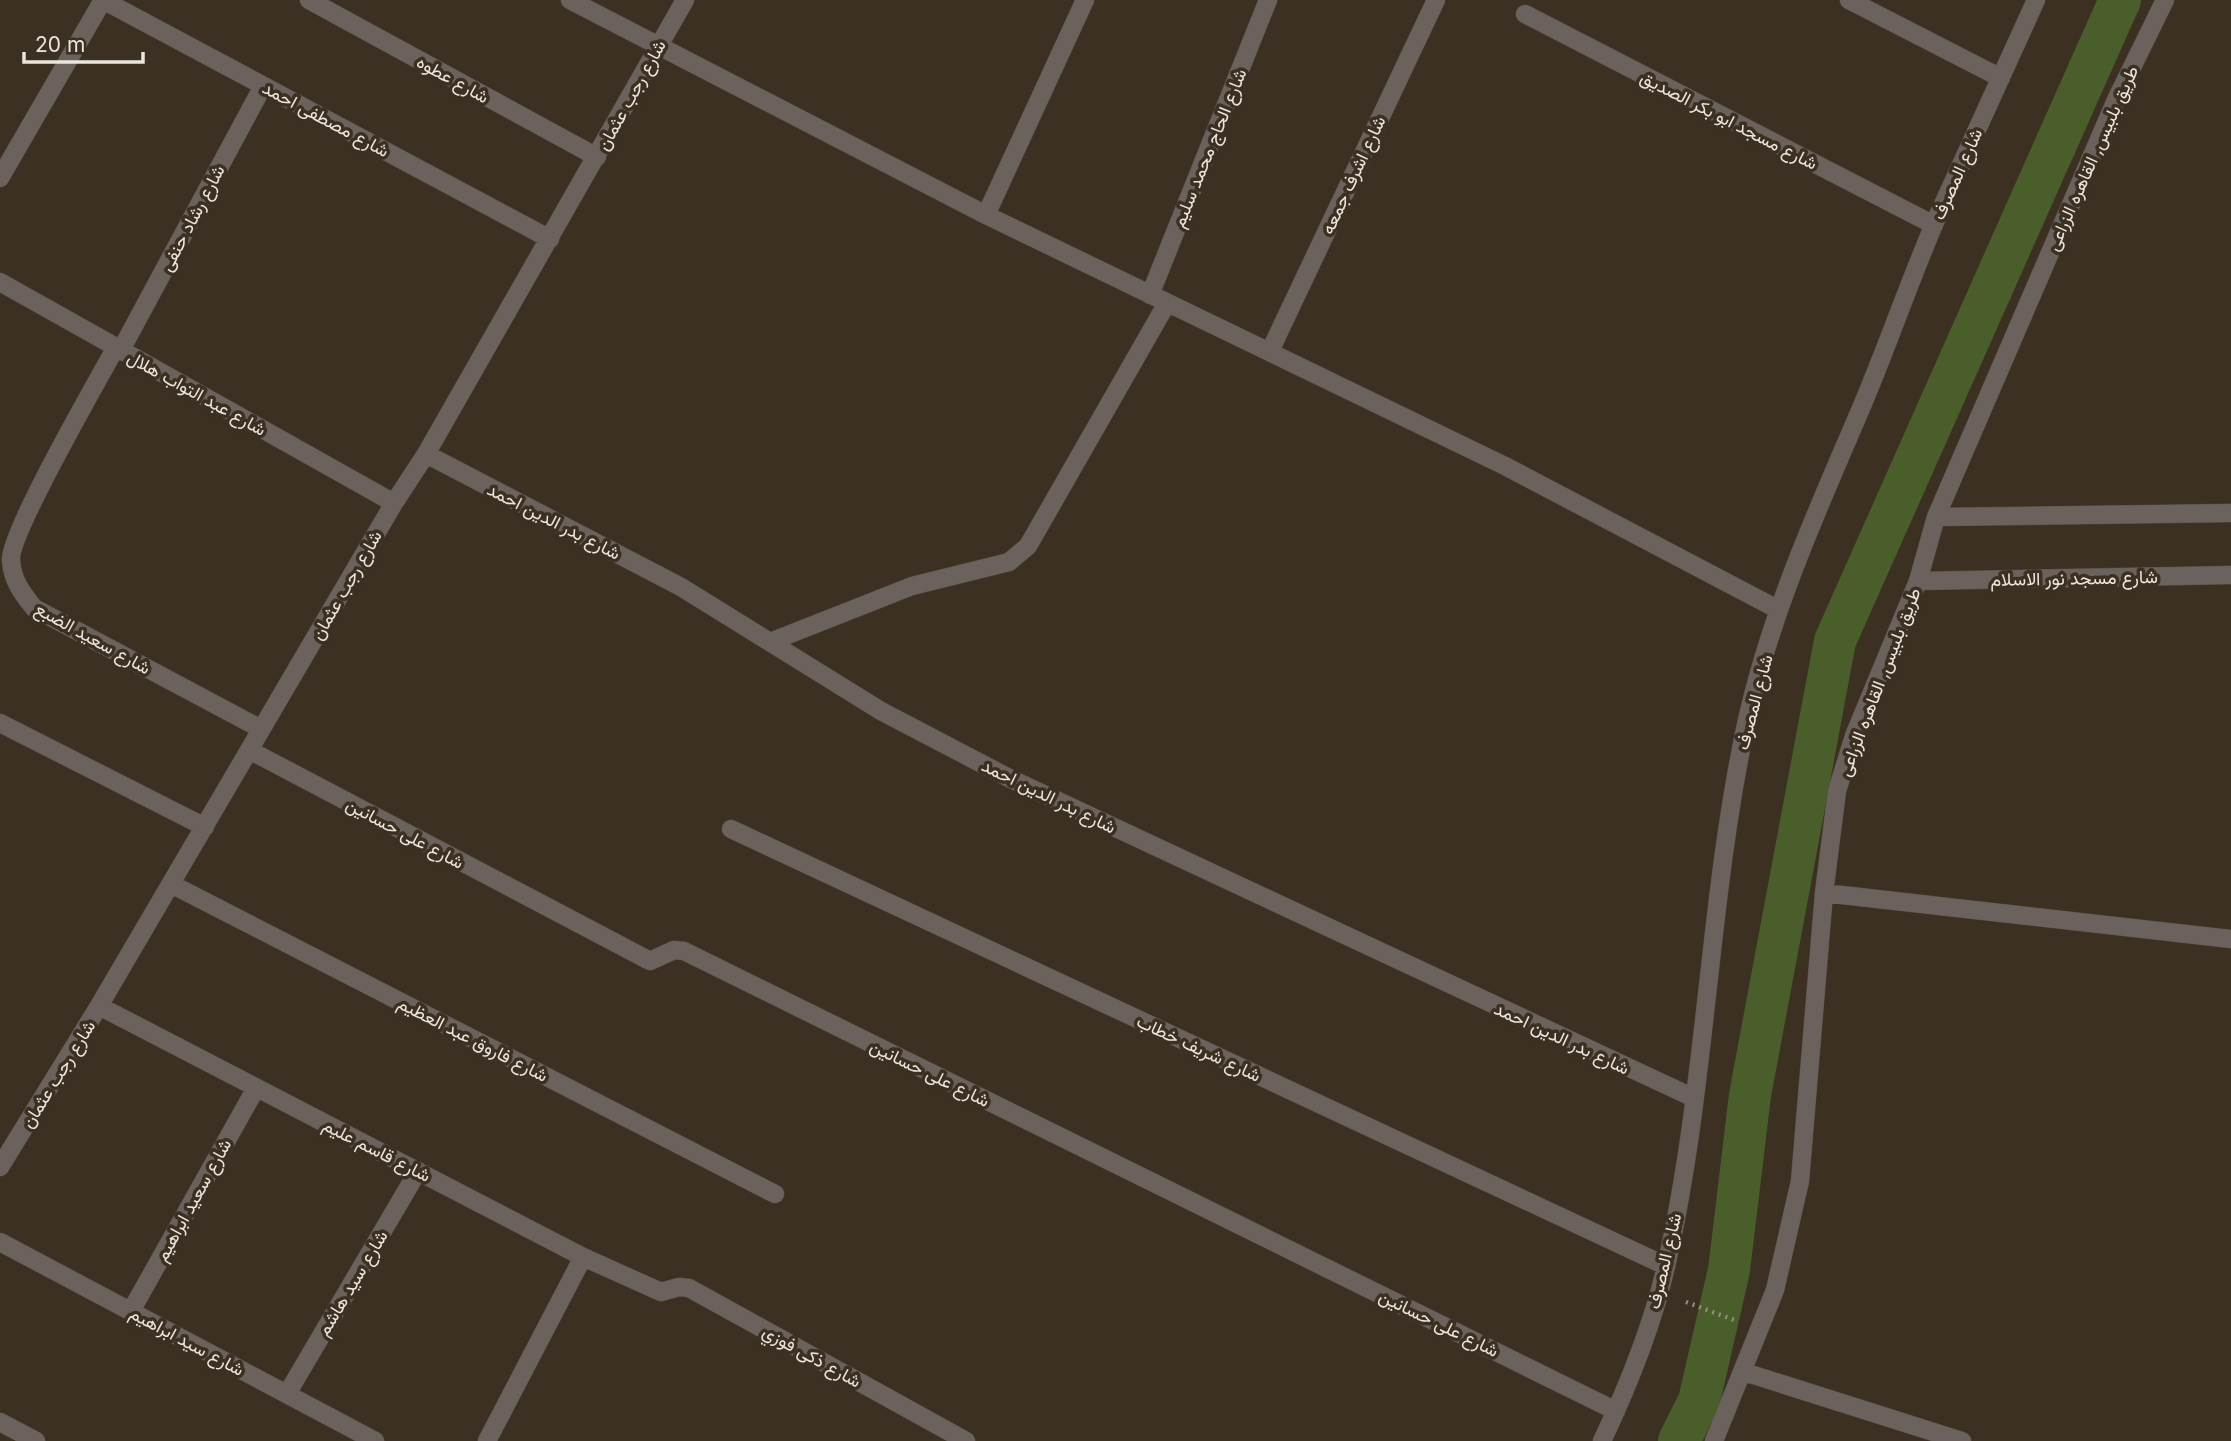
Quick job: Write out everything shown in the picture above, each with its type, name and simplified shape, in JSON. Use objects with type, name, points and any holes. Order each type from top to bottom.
[{"type":"street","name":"شارع مصطفى احمد","points":[[103,0],[550,239]]},
{"type":"street","points":[[0,178],[103,0]]},
{"type":"street","name":"شارع عطوه","points":[[309,0],[597,158]]},
{"type":"street","points":[[570,0],[986,215],[1505,466],[1779,610]]},
{"type":"street","name":"شارع رجب عثمان","points":[[0,1167],[99,1006],[425,454],[597,158],[685,0]]},
{"type":"street","points":[[986,215],[1085,0]]},
{"type":"street","name":"شارع الحاج محمد سليم","points":[[1150,295],[1268,0]]},
{"type":"street","name":"شارع اشرف جمعه","points":[[1270,351],[1436,0]]},
{"type":"street","points":[[1849,0],[2001,78]]},
{"type":"street","name":"شارع المصرف","points":[[1602,1441],[1638,1360],[1666,1266],[1694,1098],[1724,839],[1748,715],[1779,610],[1813,517],[1859,413],[1934,225],[2036,0]]},
{"type":"street","name":"طريق بلبيس, القاهره الزراعى","points":[[1714,1441],[1775,1290],[1800,1181],[1824,893],[1837,791],[1862,716],[1918,581],[1936,517],[2159,2]]},
{"type":"street","name":"شارع مسجد ابو بكر الصديق","points":[[1525,14],[1934,225]]},
{"type":"street","name":"شارع رشاد حنفى","points":[[118,348],[263,86]]},
{"type":"street","name":"شارع عبد التواب هلال","points":[[0,282],[394,503]]},
{"type":"street","points":[[770,642],[912,586],[1009,562],[1028,546],[1167,303]]},
{"type":"street","name":"شارع سعيد الضبع","points":[[118,348],[22,526],[10,558],[17,588],[34,608],[261,729]]},
{"type":"street","name":"شارع بدر الدين احمد","points":[[425,454],[681,587],[881,711],[1011,779],[1694,1098]]},
{"type":"street","points":[[1936,517],[2231,513]]},
{"type":"street","name":"شارع مسجد نور الاسلام","points":[[1918,581],[2231,575]]},
{"type":"street","points":[[0,723],[205,827]]},
{"type":"street","name":"شارع على حسانين","points":[[249,750],[650,961],[674,950],[684,951],[1616,1411]]},
{"type":"street","name":"شارع شريف خطاب","points":[[731,829],[1666,1266]]},
{"type":"street","name":"شارع فاروق عبد العظيم","points":[[171,884],[775,1194]]},
{"type":"street","points":[[1824,893],[2231,939]]},
{"type":"street","name":"شارع قاسم عليم","points":[[99,1006],[583,1257],[656,1291]]},
{"type":"street","name":"شارع سعيد ابراهيم","points":[[131,1311],[256,1088]]},
{"type":"street","name":"شارع سيد هاشم","points":[[287,1394],[418,1171]]},
{"type":"street","name":"شارع سيد ابراهيم","points":[[0,1242],[375,1441]]},
{"type":"street","points":[[487,1441],[583,1257]]},
{"type":"street","name":"شارع ذكى فوزي","points":[[656,1291],[690,1288],[966,1441]]},
{"type":"street","points":[[1744,1371],[1962,1441]]},
{"type":"street","points":[[0,1422],[36,1441]]},
{"type":"path","points":[[1700,1307],[1743,1323]]},
{"type":"waterway","points":[[1679,1441],[1699,1401],[1729,1270],[1750,1095],[1835,641],[2120,0]]}]
